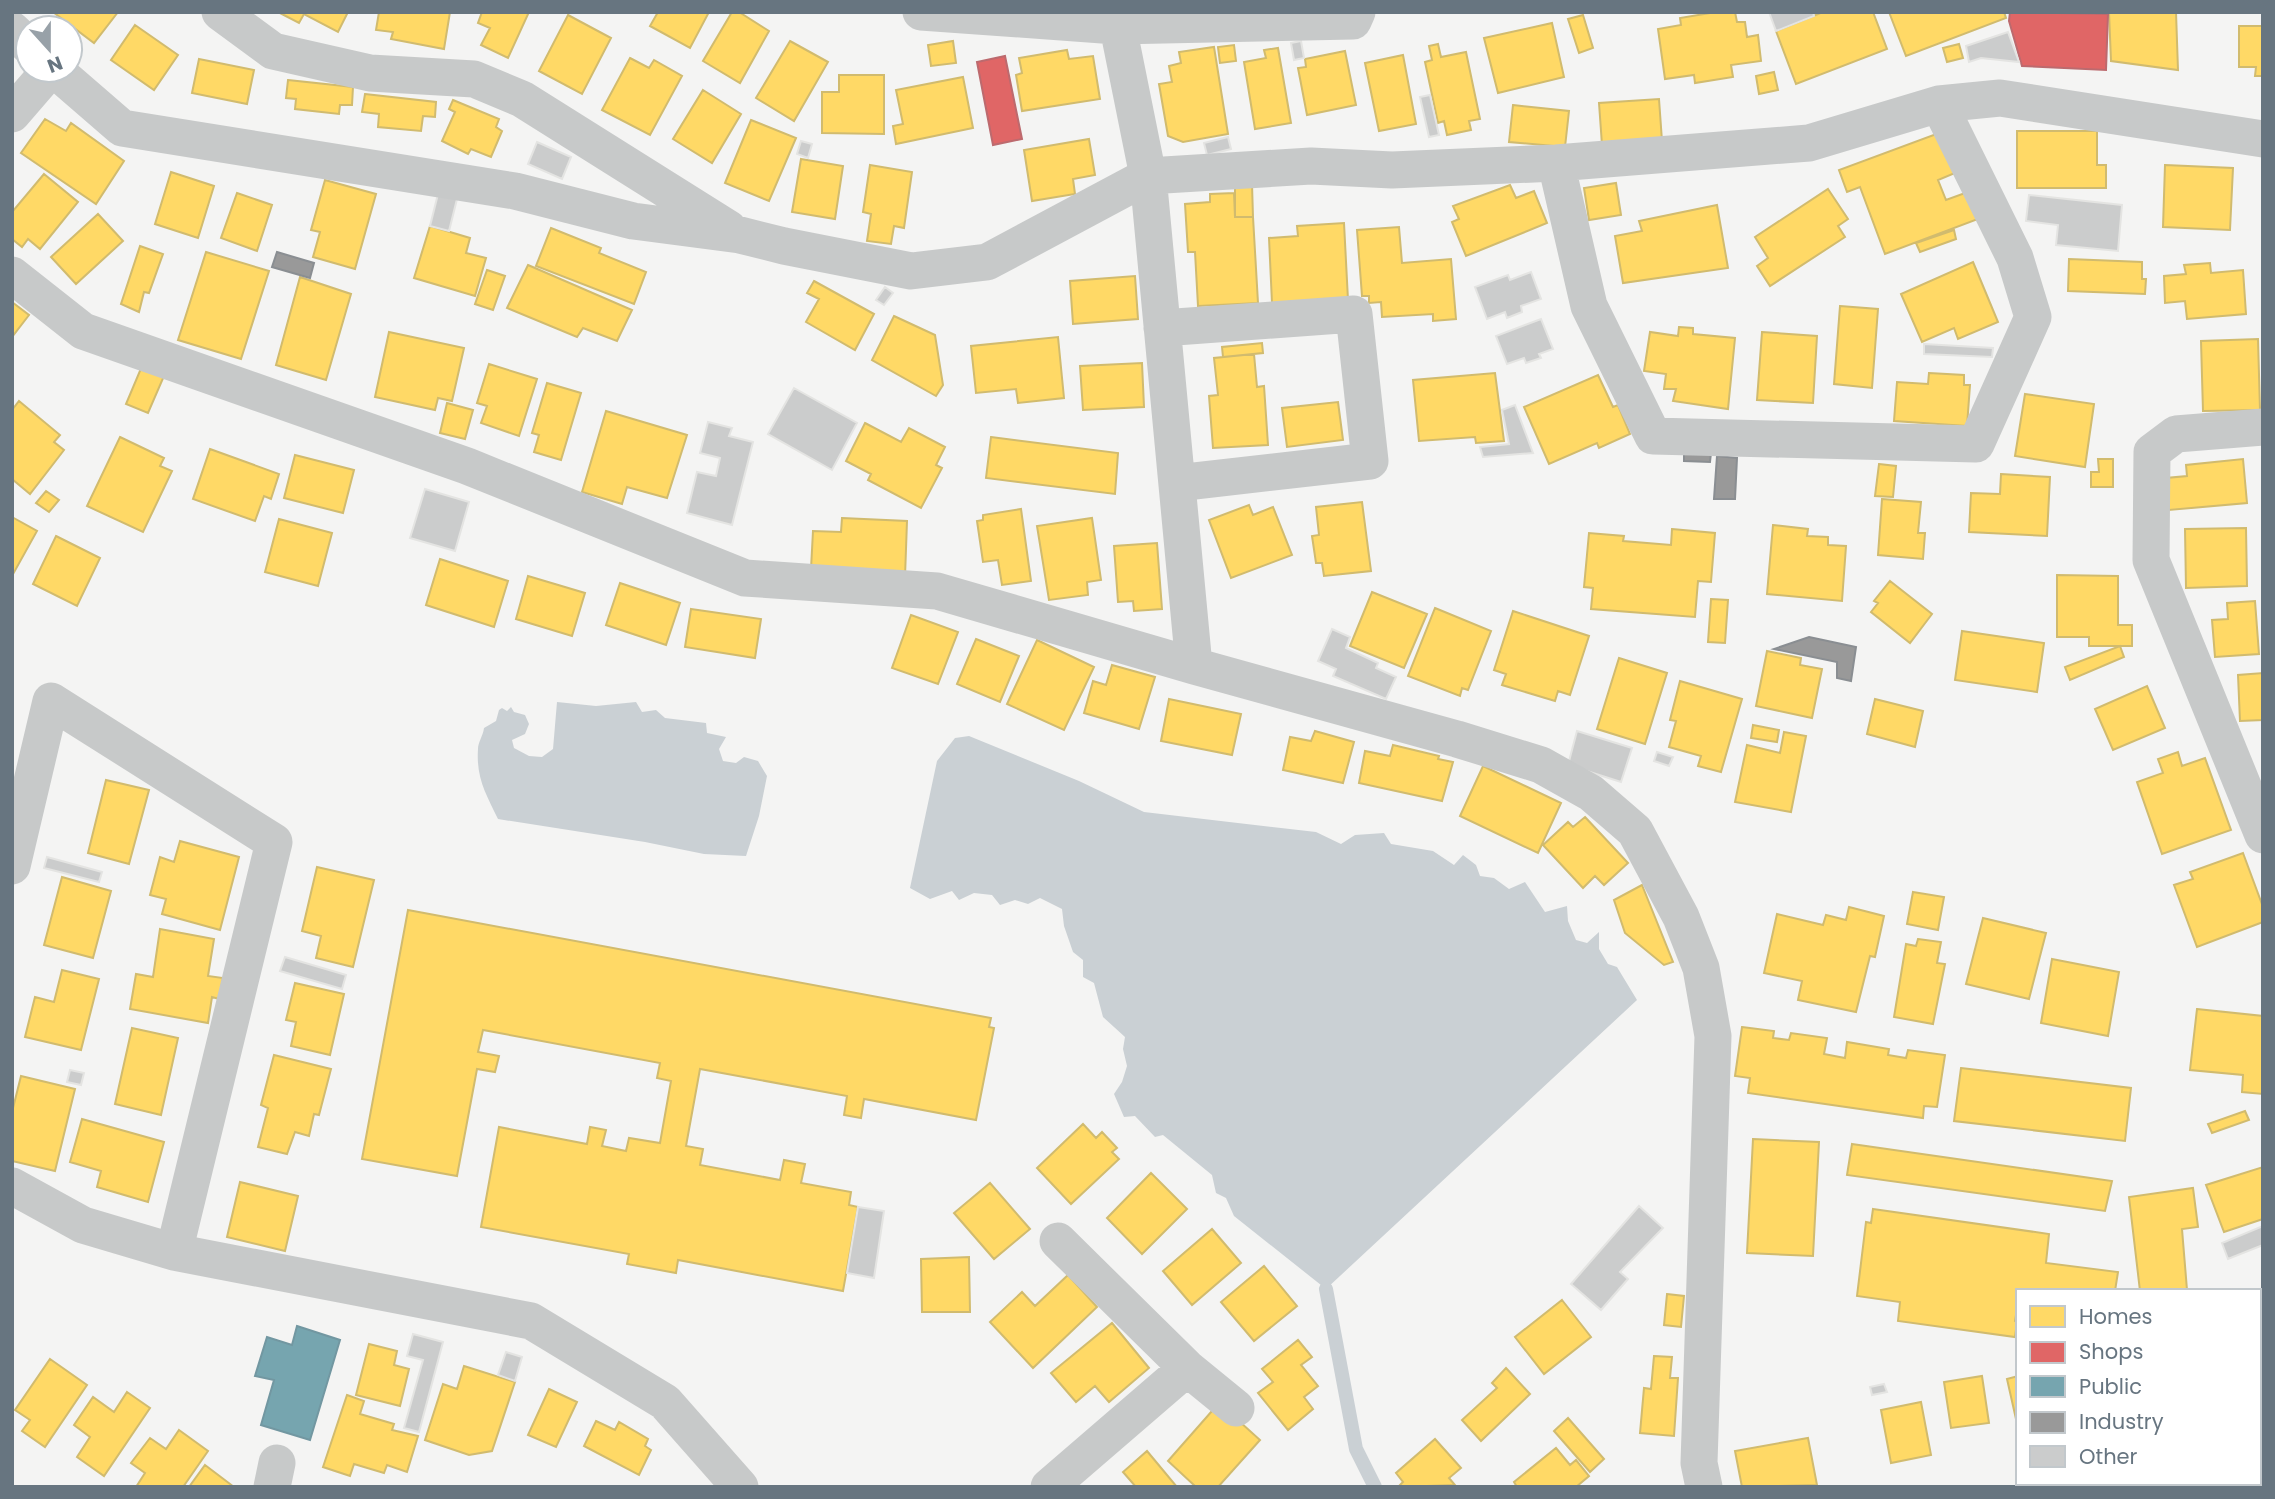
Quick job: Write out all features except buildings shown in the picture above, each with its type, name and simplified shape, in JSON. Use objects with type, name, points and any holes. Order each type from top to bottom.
[{"type":"street","points":[[220,12],[272,51],[369,73],[474,79],[522,99],[740,235]]},
{"type":"street","points":[[921,12],[1115,19],[1353,21],[1357,12]]},
{"type":"street","points":[[1115,19],[1148,176],[1194,666]]},
{"type":"street","points":[[12,114],[40,84]]},
{"type":"street","points":[[70,84],[122,128],[515,191],[633,221],[740,235],[911,271],[987,262],[1148,176],[1311,166],[1392,170],[1556,163],[1809,143],[1939,104],[2000,98],[2263,139]]},
{"type":"street","points":[[1556,163],[1589,306],[1653,436],[1976,444],[2033,317],[2015,258],[1939,104]]},
{"type":"street","points":[[12,275],[83,331],[467,466],[745,578],[937,591],[1457,739],[1541,765],[1591,793],[1635,831],[1681,917],[1701,968],[1713,1036],[1699,1464],[1704,1487]]},
{"type":"street","points":[[1163,328],[1354,314],[1370,461],[1177,483]]},
{"type":"street","points":[[2263,427],[2176,434],[2152,452],[2151,546],[2151,560],[2263,835]]},
{"type":"street","points":[[12,866],[51,701],[274,842],[174,1252]]},
{"type":"street","points":[[12,1186],[83,1225],[174,1252],[531,1321],[665,1402],[740,1487]]},
{"type":"street","points":[[1058,1241],[1187,1368],[1236,1408]]},
{"type":"street","points":[[1049,1487],[1187,1368]]},
{"type":"shaded area","points":[[557,702],[596,706],[636,702],[642,712],[656,710],[665,718],[706,723],[707,733],[726,737],[719,749],[723,761],[736,763],[744,757],[758,761],[767,776],[759,816],[746,856],[704,854],[498,819],[483,786],[479,769],[478,746],[484,728],[496,721],[499,710],[502,708],[507,711],[511,707],[514,712],[525,715],[529,724],[525,734],[512,740],[514,748],[529,756],[542,757],[553,749]]},
{"type":"shaded area","points":[[969,736],[1079,781],[1144,812],[1316,832],[1341,844],[1355,835],[1384,833],[1391,844],[1433,851],[1454,865],[1463,855],[1476,865],[1480,876],[1494,878],[1509,889],[1525,882],[1545,912],[1567,906],[1568,921],[1576,940],[1587,943],[1599,932],[1599,949],[1608,964],[1617,967],[1637,1000],[1326,1289],[1234,1216],[1226,1198],[1216,1193],[1212,1175],[1163,1135],[1155,1137],[1135,1116],[1124,1117],[1114,1094],[1122,1082],[1127,1066],[1123,1049],[1125,1037],[1103,1017],[1094,983],[1083,977],[1083,960],[1073,952],[1064,926],[1062,909],[1040,898],[1028,904],[1015,900],[1000,905],[992,895],[974,893],[959,900],[952,891],[930,899],[910,888],[937,761],[955,738]]},
{"type":"waterway","points":[[1326,1289],[1356,1449],[1375,1487]]}]
